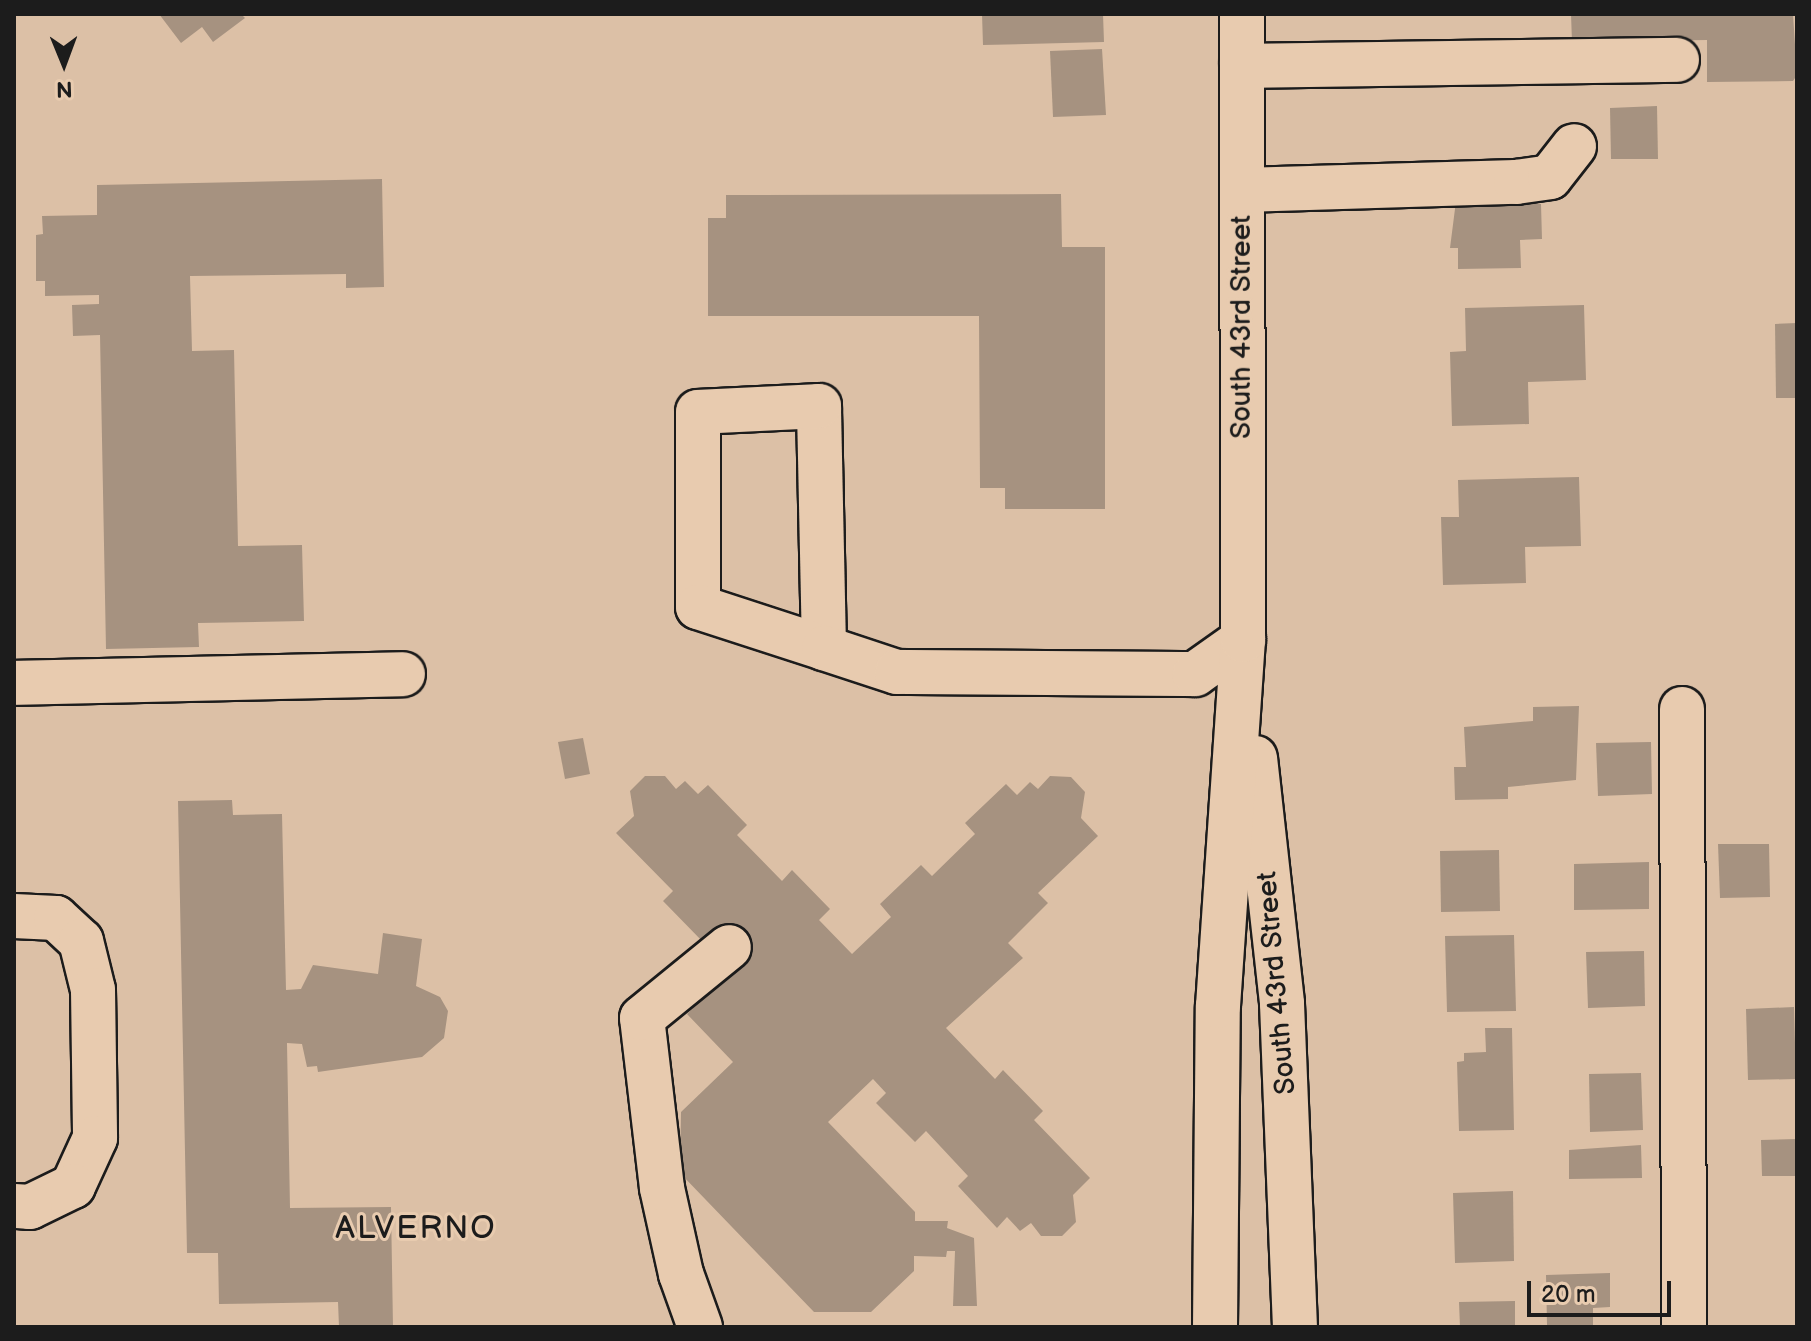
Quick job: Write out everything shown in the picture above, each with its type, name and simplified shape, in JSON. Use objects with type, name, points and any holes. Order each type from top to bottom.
[{"type":"main road","name":"South 43rd Street","points":[[1215,1327],[1217,1019],[1243,640],[1242,14]]},
{"type":"main road","points":[[1242,66],[1677,60]]},
{"type":"main road","points":[[1242,190],[1516,182],[1550,177],[1574,146]]},
{"type":"main road","points":[[824,648],[819,406],[698,412],[698,607],[897,672],[1195,674],[1243,640]]},
{"type":"main road","name":"South 43rd Street","points":[[1243,640],[1282,1004],[1295,1327]]},
{"type":"main road","points":[[14,683],[403,674]]},
{"type":"main road","points":[[1682,709],[1684,1327]]},
{"type":"main road","points":[[14,916],[56,918],[81,941],[93,990],[95,1138],[73,1186],[30,1207],[14,1206]]},
{"type":"main road","points":[[700,1327],[681,1274],[662,1188],[642,1018],[729,947]]},
{"type":"building","points":[[159,14],[241,14],[245,18],[213,42],[202,27],[181,43]]},
{"type":"building","points":[[982,14],[1103,14],[1104,42],[983,45]]},
{"type":"building","points":[[1571,14],[1793,14],[1797,75],[1793,81],[1707,82],[1707,40],[1572,42]]},
{"type":"building","points":[[1102,49],[1106,115],[1053,117],[1050,51]]},
{"type":"building","points":[[1657,106],[1658,159],[1611,159],[1610,108]]},
{"type":"building","points":[[382,179],[384,287],[346,288],[346,274],[190,276],[192,351],[234,350],[238,546],[302,545],[304,621],[198,623],[199,647],[106,649],[100,335],[73,336],[72,305],[99,304],[99,295],[45,296],[45,281],[36,281],[36,235],[43,234],[42,216],[97,215],[97,185]]},
{"type":"building","points":[[1061,194],[1062,247],[1105,247],[1105,509],[1005,509],[1005,488],[980,488],[979,316],[708,316],[708,218],[726,218],[726,195]]},
{"type":"building","points":[[1456,201],[1541,204],[1542,239],[1520,240],[1521,268],[1458,269],[1458,248],[1450,248]]},
{"type":"building","points":[[1584,305],[1586,380],[1528,382],[1529,424],[1452,426],[1450,352],[1466,351],[1465,308]]},
{"type":"building","points":[[1797,323],[1797,398],[1776,398],[1775,324]]},
{"type":"building","points":[[1579,477],[1581,546],[1525,547],[1526,583],[1443,585],[1441,517],[1459,517],[1458,480]]},
{"type":"building","points":[[1579,706],[1576,780],[1508,787],[1508,799],[1455,800],[1454,767],[1466,767],[1464,727],[1533,721],[1533,707]]},
{"type":"building","points":[[583,738],[590,774],[565,779],[558,742]]},
{"type":"building","points":[[1651,742],[1652,794],[1598,796],[1596,743]]},
{"type":"building","points":[[645,776],[665,776],[676,789],[685,781],[698,794],[708,785],[747,825],[737,835],[782,881],[792,870],[830,909],[819,920],[852,954],[891,917],[880,904],[921,865],[932,876],[975,834],[965,823],[1006,784],[1017,795],[1030,782],[1038,789],[1050,776],[1071,777],[1085,792],[1081,818],[1098,836],[1038,893],[1048,903],[1008,943],[1023,958],[946,1028],[995,1079],[1003,1070],[1043,1111],[1034,1120],[1090,1178],[1073,1195],[1076,1222],[1062,1236],[1041,1236],[1031,1223],[1020,1231],[1007,1217],[997,1228],[958,1186],[968,1176],[926,1131],[915,1142],[876,1103],[886,1093],[873,1079],[828,1122],[915,1212],[915,1221],[948,1221],[947,1228],[974,1238],[977,1306],[953,1306],[955,1251],[947,1251],[946,1257],[914,1256],[914,1271],[871,1312],[814,1312],[680,1173],[681,1112],[733,1062],[687,1014],[743,961],[713,931],[703,942],[663,901],[673,891],[616,833],[634,816],[630,791]]},
{"type":"building","points":[[232,800],[233,815],[282,814],[286,990],[301,989],[313,965],[378,974],[383,933],[422,939],[416,986],[440,997],[448,1011],[444,1038],[422,1057],[318,1072],[317,1066],[307,1067],[302,1044],[287,1043],[290,1208],[391,1207],[393,1327],[339,1327],[338,1302],[219,1304],[218,1253],[187,1253],[178,801]]},
{"type":"building","points":[[1718,844],[1769,844],[1770,897],[1720,898]]},
{"type":"building","points":[[1499,850],[1500,911],[1441,912],[1440,851]]},
{"type":"building","points":[[1649,862],[1649,909],[1574,910],[1574,864]]},
{"type":"building","points":[[1514,935],[1516,1011],[1447,1012],[1445,936]]},
{"type":"building","points":[[1644,951],[1645,1006],[1588,1008],[1586,952]]},
{"type":"building","points":[[1794,1007],[1796,1079],[1748,1080],[1746,1009]]},
{"type":"building","points":[[1485,1028],[1512,1028],[1514,1130],[1459,1131],[1457,1062],[1464,1061],[1464,1053],[1486,1052]]},
{"type":"building","points":[[1641,1073],[1643,1130],[1590,1132],[1589,1074]]},
{"type":"building","points":[[1797,1139],[1797,1176],[1762,1176],[1761,1140]]},
{"type":"building","points":[[1641,1145],[1642,1178],[1569,1179],[1569,1150]]},
{"type":"building","points":[[1513,1191],[1514,1261],[1455,1263],[1453,1193]]},
{"type":"building","points":[[1610,1273],[1610,1307],[1593,1308],[1593,1326],[1547,1325],[1546,1275]]},
{"type":"building","points":[[1515,1301],[1515,1327],[1460,1327],[1459,1302]]},
{"type":"district","name":"ALVERNO","points":[[416,1229]]}]
